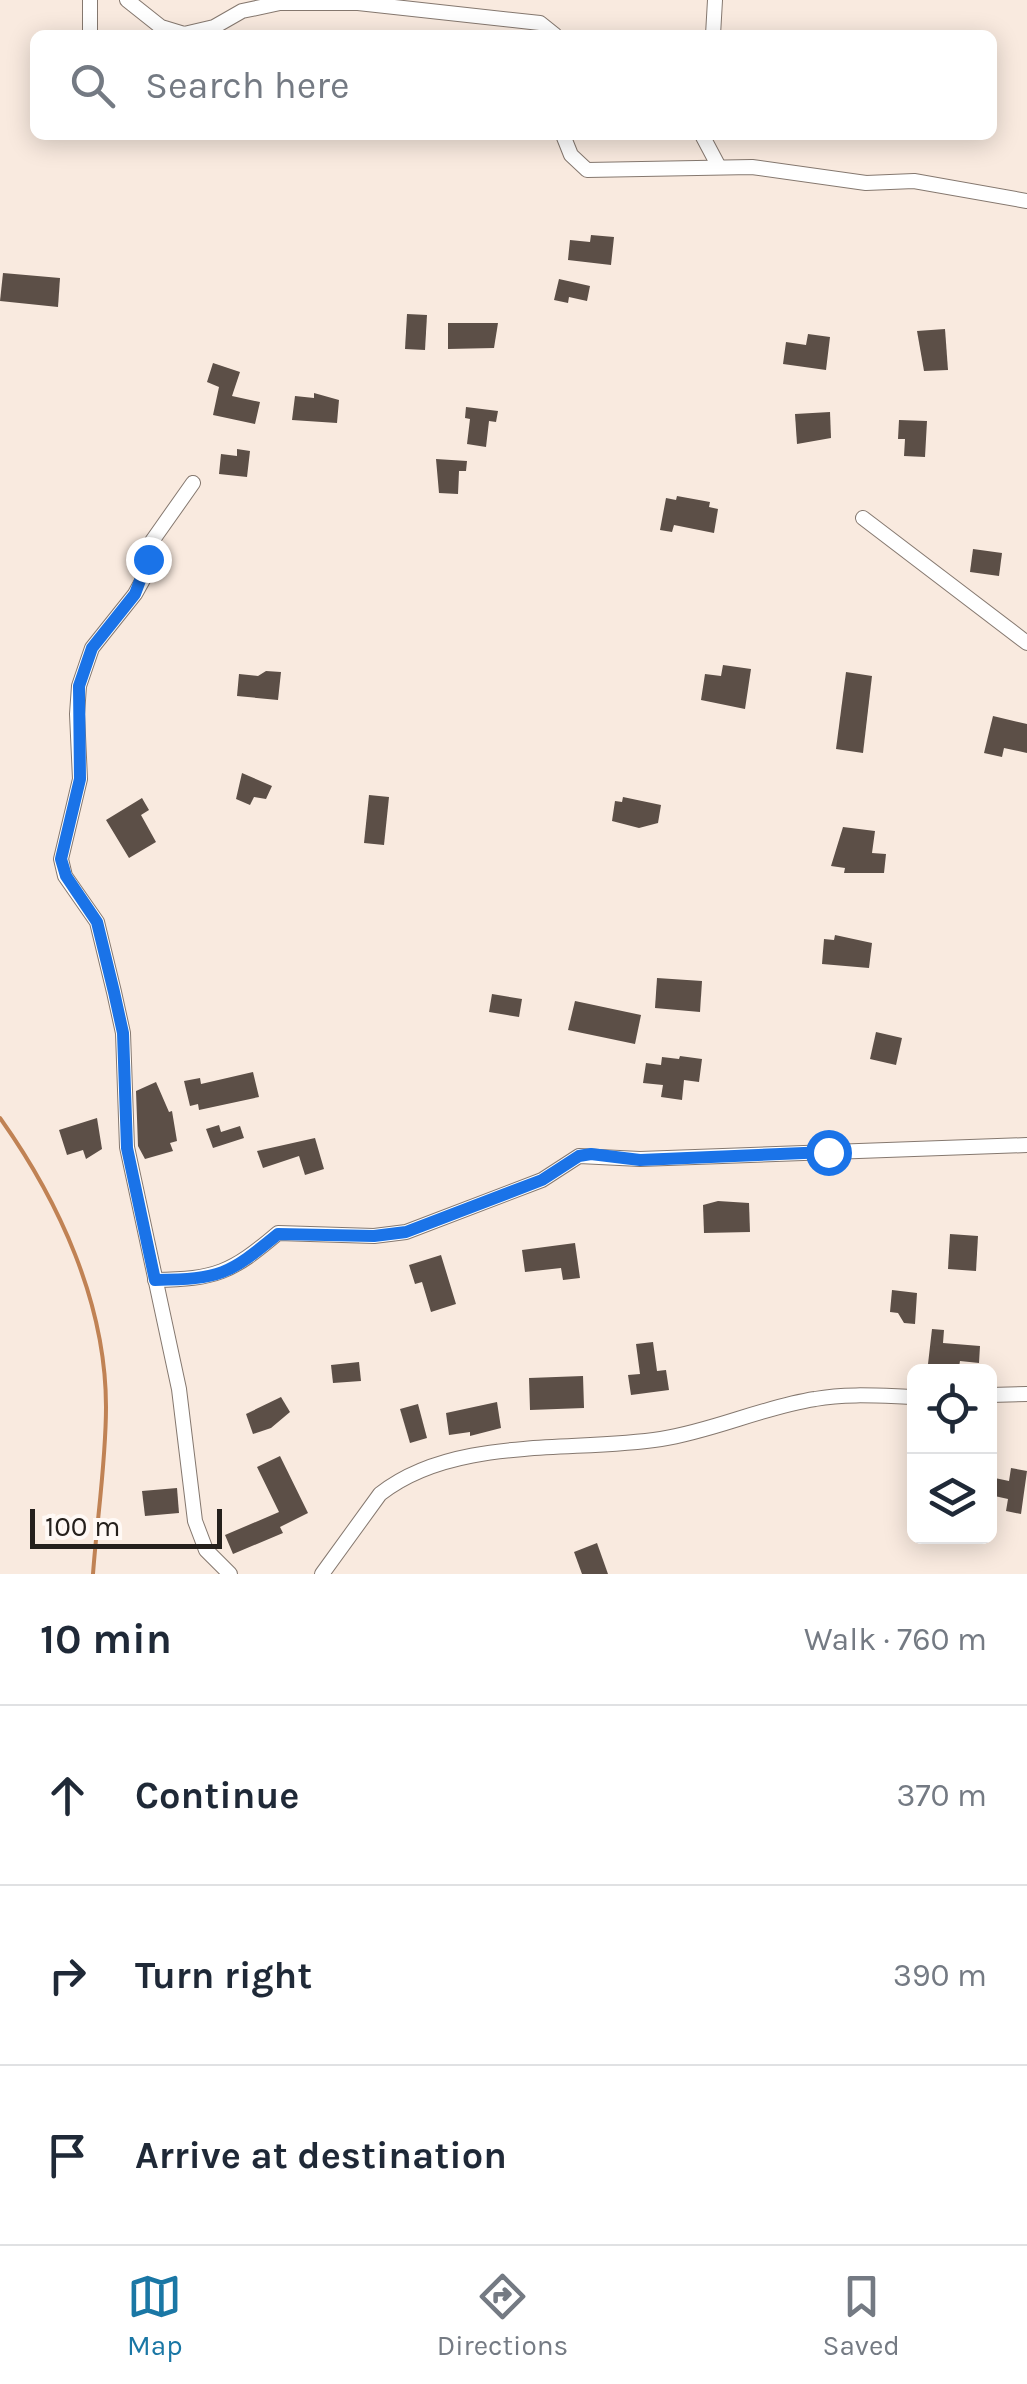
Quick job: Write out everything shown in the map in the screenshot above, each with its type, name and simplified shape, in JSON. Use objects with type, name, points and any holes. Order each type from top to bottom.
[{"type":"street","points":[[90,0],[90,30]]},
{"type":"street","points":[[127,0],[171,30]]},
{"type":"street","points":[[713,30],[715,0]]},
{"type":"street","points":[[201,30],[242,11],[278,2],[358,3],[510,18],[540,22],[549,30]]},
{"type":"street","points":[[566,140],[571,156],[587,170],[718,167],[866,183],[914,180],[1027,201]]},
{"type":"street","points":[[704,140],[718,167]]},
{"type":"street","points":[[193,483],[150,544],[145,576],[135,594],[92,648],[79,686],[76,714],[80,779],[61,846],[66,876],[97,922],[123,1033],[127,1148],[179,1388],[194,1522],[206,1550],[230,1574]]},
{"type":"street","points":[[863,518],[1027,643]]},
{"type":"street","points":[[155,1280],[223,1275],[244,1264],[278,1234],[374,1236],[406,1232],[542,1180],[579,1156],[591,1154],[640,1160],[1027,1145]]},
{"type":"street","points":[[997,1395],[1027,1394]]},
{"type":"street","points":[[322,1574],[380,1494],[392,1484],[435,1468],[538,1445],[674,1437],[816,1398],[907,1397]]},
{"type":"building","points":[[591,235],[614,237],[611,265],[568,260],[570,240],[590,242]]},
{"type":"building","points":[[3,273],[60,278],[58,307],[0,301]]},
{"type":"building","points":[[559,279],[590,286],[587,301],[569,297],[568,303],[554,300]]},
{"type":"building","points":[[407,314],[427,315],[425,350],[405,349]]},
{"type":"building","points":[[448,323],[498,323],[494,348],[448,349]]},
{"type":"building","points":[[945,329],[948,370],[924,371],[917,331]]},
{"type":"building","points":[[808,334],[830,337],[826,370],[783,364],[786,342],[806,345]]},
{"type":"building","points":[[213,363],[240,372],[232,396],[260,402],[255,424],[213,415],[219,387],[207,382]]},
{"type":"building","points":[[314,393],[339,400],[337,423],[292,420],[295,396],[314,398]]},
{"type":"building","points":[[466,407],[498,411],[496,422],[489,421],[486,447],[467,444],[470,419],[465,418]]},
{"type":"building","points":[[830,412],[831,438],[797,444],[795,414]]},
{"type":"building","points":[[899,420],[927,421],[925,457],[904,456],[905,439],[898,439]]},
{"type":"building","points":[[237,449],[250,451],[247,477],[219,474],[221,454],[237,456]]},
{"type":"building","points":[[436,459],[467,461],[466,471],[459,471],[458,494],[439,493]]},
{"type":"building","points":[[677,496],[710,502],[709,507],[718,509],[714,533],[674,525],[672,532],[660,530],[666,498],[676,500]]},
{"type":"building","points":[[973,549],[1002,553],[999,576],[970,572]]},
{"type":"building","points":[[723,665],[751,669],[745,709],[701,700],[705,674],[721,676]]},
{"type":"building","points":[[266,671],[281,672],[278,700],[237,696],[239,674],[258,676]]},
{"type":"building","points":[[846,672],[872,676],[863,753],[836,749]]},
{"type":"building","points":[[993,716],[1027,724],[1027,753],[1004,748],[1002,757],[984,753]]},
{"type":"building","points":[[242,773],[272,786],[266,799],[254,797],[250,805],[236,799]]},
{"type":"building","points":[[369,795],[389,797],[384,845],[364,843]]},
{"type":"building","points":[[623,797],[661,805],[658,823],[639,828],[612,821],[615,801],[622,802]]},
{"type":"building","points":[[142,798],[149,810],[141,815],[156,842],[129,858],[106,820]]},
{"type":"building","points":[[843,827],[875,831],[872,853],[886,854],[884,873],[844,873],[845,868],[831,866]]},
{"type":"building","points":[[835,935],[872,943],[869,968],[822,964],[824,939],[834,940]]},
{"type":"building","points":[[657,978],[702,981],[700,1012],[655,1008]]},
{"type":"building","points":[[492,994],[522,999],[519,1017],[489,1012]]},
{"type":"building","points":[[575,1001],[641,1015],[635,1044],[568,1030]]},
{"type":"building","points":[[876,1032],[902,1038],[896,1065],[870,1059]]},
{"type":"building","points":[[662,1057],[702,1059],[699,1082],[684,1080],[682,1100],[661,1097],[663,1085],[643,1083],[646,1063],[661,1065]]},
{"type":"building","points":[[253,1072],[259,1097],[199,1110],[198,1104],[190,1106],[184,1081],[200,1078],[201,1084]]},
{"type":"building","points":[[156,1082],[169,1112],[172,1111],[177,1141],[170,1143],[173,1151],[145,1159],[138,1146],[136,1091]]},
{"type":"building","points":[[97,1118],[102,1149],[86,1159],[83,1150],[67,1155],[59,1130]]},
{"type":"building","points":[[219,1125],[221,1132],[240,1126],[244,1138],[213,1148],[206,1129]]},
{"type":"building","points":[[315,1138],[324,1169],[305,1175],[299,1156],[263,1168],[257,1151]]},
{"type":"building","points":[[718,1201],[749,1203],[750,1232],[704,1233],[703,1205]]},
{"type":"building","points":[[950,1234],[978,1236],[976,1271],[948,1269]]},
{"type":"building","points":[[575,1243],[580,1278],[563,1280],[561,1268],[525,1272],[522,1250]]},
{"type":"building","points":[[441,1255],[456,1304],[431,1312],[422,1282],[415,1284],[409,1265]]},
{"type":"building","points":[[892,1290],[917,1293],[915,1324],[904,1323],[898,1313],[890,1312]]},
{"type":"building","points":[[932,1329],[944,1330],[943,1343],[980,1346],[979,1363],[928,1364]]},
{"type":"building","points":[[653,1342],[657,1371],[666,1370],[669,1390],[631,1395],[628,1375],[640,1374],[636,1344]]},
{"type":"building","points":[[359,1362],[361,1381],[333,1383],[331,1365]]},
{"type":"building","points":[[583,1376],[584,1408],[530,1410],[529,1378]]},
{"type":"building","points":[[281,1397],[290,1412],[271,1428],[253,1434],[246,1414]]},
{"type":"building","points":[[497,1402],[501,1428],[470,1436],[470,1432],[449,1435],[446,1413]]},
{"type":"building","points":[[418,1404],[427,1438],[410,1443],[400,1409]]},
{"type":"building","points":[[280,1456],[308,1513],[280,1527],[283,1533],[233,1554],[225,1535],[279,1512],[257,1467]]},
{"type":"building","points":[[1011,1468],[1027,1471],[1021,1514],[1006,1511],[1008,1499],[997,1497],[997,1478],[1009,1481]]},
{"type":"building","points":[[177,1488],[179,1513],[145,1516],[142,1491]]},
{"type":"building","points":[[597,1543],[608,1574],[582,1574],[574,1552]]},
{"type":"waterway","points":[[0,1118],[59,1218],[88,1292],[98,1330],[106,1428],[93,1574]]},
{"type":"route","points":[[148,559],[145,576],[135,594],[109,621],[92,648],[79,686],[76,714],[80,779],[76,805],[61,846],[61,859],[66,876],[97,922],[114,992],[123,1033],[121,1076],[127,1148],[146,1220],[155,1280],[223,1275],[244,1264],[278,1234],[374,1236],[406,1232],[542,1180],[579,1156],[640,1160],[828,1152]]}]
